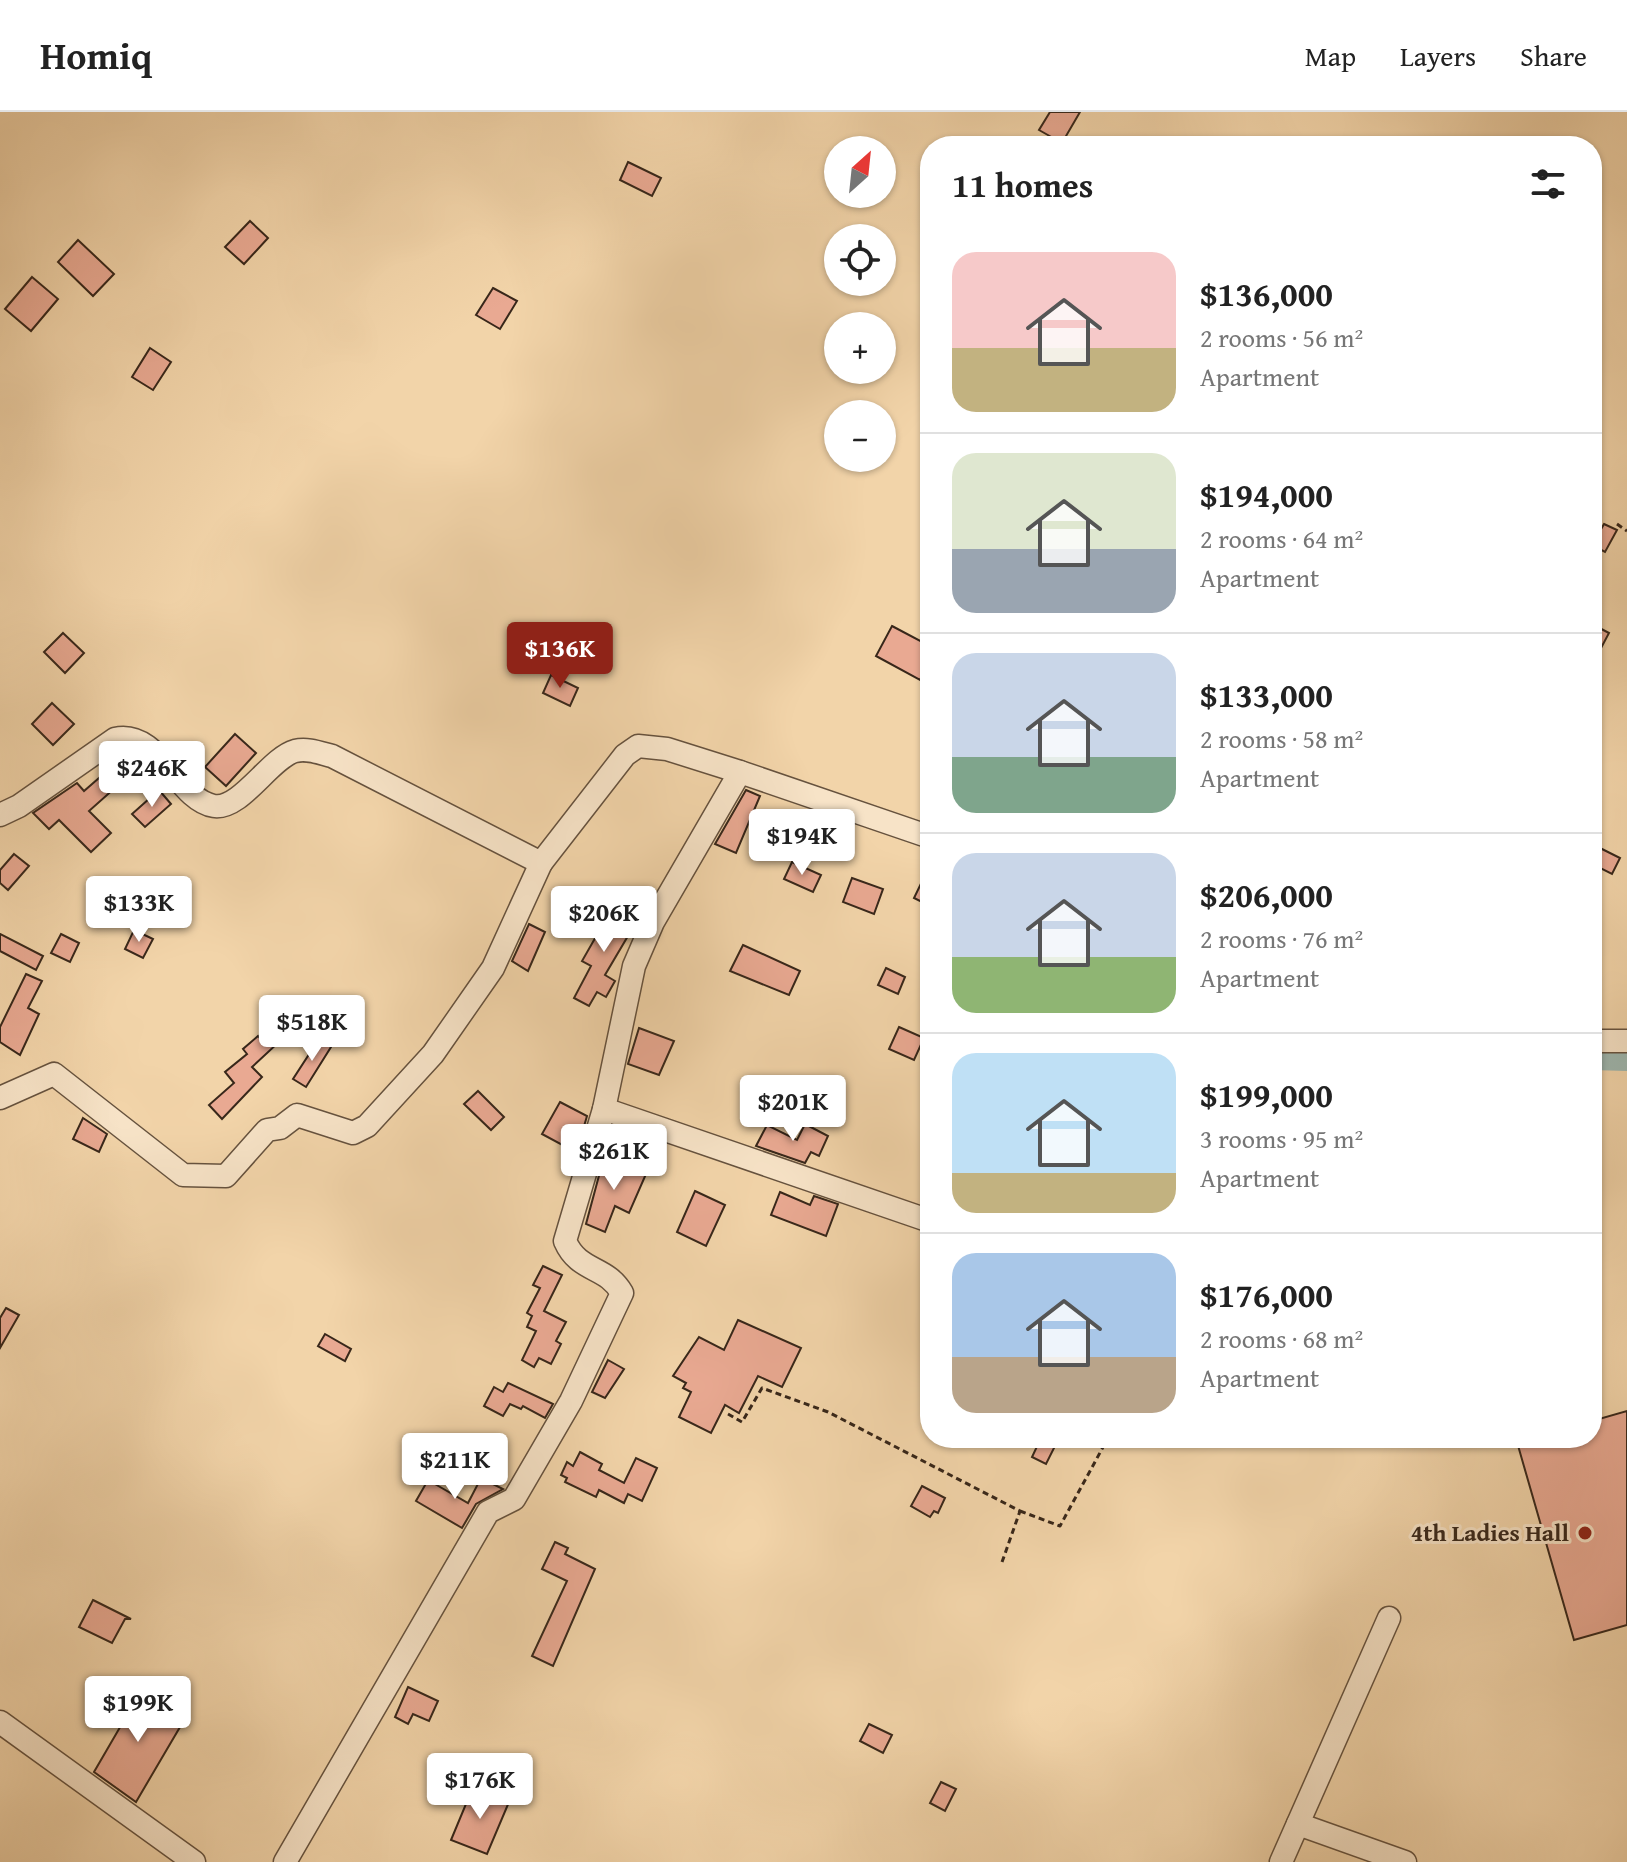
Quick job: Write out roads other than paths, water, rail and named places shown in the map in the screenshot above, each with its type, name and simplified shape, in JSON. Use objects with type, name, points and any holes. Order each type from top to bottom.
[{"type":"street","points":[[0,815],[19,806],[115,739],[125,737],[138,741],[199,799],[215,807],[231,803],[293,752],[309,750],[332,756],[541,863]]},
{"type":"street","points":[[0,1098],[54,1074],[183,1175],[226,1176],[267,1130],[280,1128],[297,1115],[353,1133],[367,1126],[433,1054],[493,968],[541,863],[625,755],[638,746],[667,749],[920,834]]},
{"type":"street","points":[[285,1862],[488,1512],[514,1499],[571,1401],[622,1293],[615,1281],[573,1258],[565,1241],[604,1109],[634,966],[653,922],[740,772]]},
{"type":"street","points":[[1602,1041],[1627,1041]]},
{"type":"street","points":[[604,1109],[920,1218]]},
{"type":"street","points":[[1281,1862],[1389,1618]]},
{"type":"street","points":[[0,1722],[194,1862]]},
{"type":"street","points":[[1298,1824],[1405,1862]]},
{"type":"waterway","points":[[1602,1061],[1627,1062]]},
{"type":"place","name":"4th Ladies Hall","points":[[1585,1533]]}]
